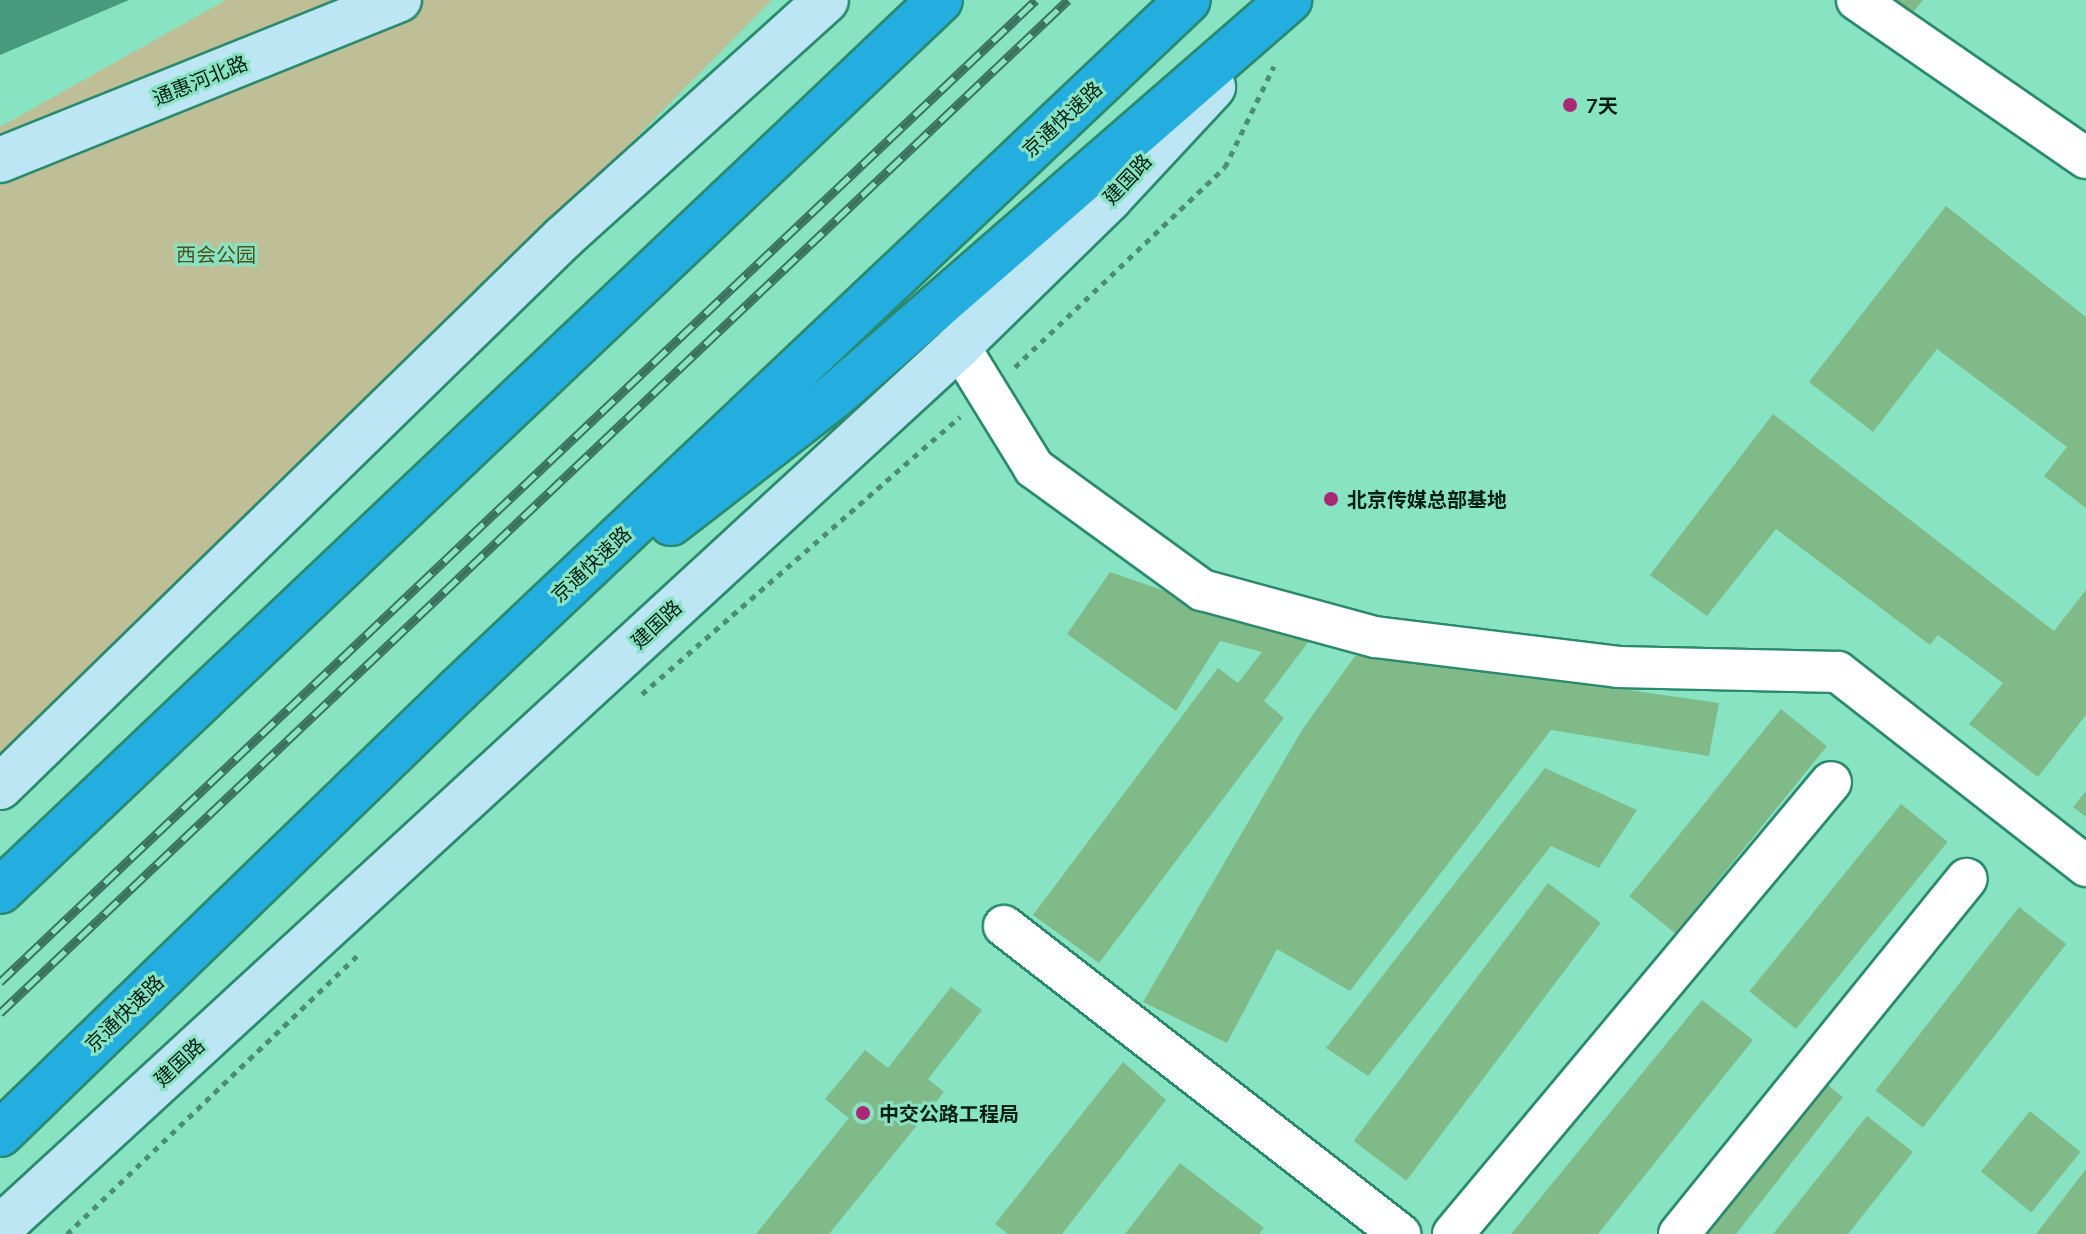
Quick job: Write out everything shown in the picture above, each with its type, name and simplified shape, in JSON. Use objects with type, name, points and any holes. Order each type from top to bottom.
[{"type":"highway","points":[[0,891],[940,0]]},
{"type":"highway","name":"京通快速路","points":[[0,1134],[458,690],[1188,0]]},
{"type":"highway","points":[[458,690],[833,397],[1291,0]]},
{"type":"main road","name":"通惠河北路","points":[[0,160],[399,0]]},
{"type":"main road","points":[[0,787],[564,237],[826,0]]},
{"type":"main road","name":"建国路","points":[[0,1228],[959,346],[1109,199],[1291,0]]},
{"type":"street","points":[[1857,0],[2086,158]]},
{"type":"street","points":[[959,346],[1034,468],[1202,590],[1375,637],[1618,667],[1838,672],[2086,866]]},
{"type":"street","points":[[1453,1234],[1831,782]]},
{"type":"street","points":[[1679,1234],[1966,879]]},
{"type":"street","points":[[1004,926],[1400,1234]]},
{"type":"path","points":[[638,697],[988,393],[1225,167],[1281,52]]},
{"type":"path","points":[[67,1234],[360,953]]},
{"type":"green space","name":"西会公园","points":[[226,0],[772,0],[0,780],[0,127]]},
{"type":"shaded area","points":[[0,0],[129,0],[0,55]]},
{"type":"building","points":[[1883,0],[1923,0],[1908,19]]},
{"type":"building","points":[[1946,206],[2086,317],[2086,508],[2044,476],[2067,447],[1937,349],[1873,432],[1809,382]]},
{"type":"building","points":[[1773,414],[2054,631],[2086,590],[2086,715],[2038,777],[1969,724],[2003,683],[1938,635],[1930,645],[1776,529],[1707,616],[1650,575]]},
{"type":"building","points":[[1110,572],[1309,641],[1264,701],[1284,718],[1099,963],[1033,915],[1218,668],[1238,683],[1262,652],[1220,641],[1176,711],[1067,634]]},
{"type":"building","points":[[1355,656],[1391,656],[1719,703],[1709,756],[1551,730],[1350,991],[1277,949],[1227,1043],[1143,1002],[1302,730]]},
{"type":"building","points":[[1781,709],[1827,746],[1675,933],[1629,896]]},
{"type":"building","points":[[1545,768],[1637,810],[1599,868],[1551,846],[1368,1076],[1326,1048]]},
{"type":"building","points":[[2086,791],[2086,817],[2073,807]]},
{"type":"building","points":[[1901,804],[1948,842],[1796,1029],[1749,991]]},
{"type":"building","points":[[1548,883],[1601,923],[1406,1181],[1354,1141]]},
{"type":"building","points":[[2019,907],[2066,944],[1923,1128],[1876,1091]]},
{"type":"building","points":[[951,987],[982,1010],[928,1079],[944,1092],[829,1234],[756,1234],[849,1118],[825,1099],[865,1050],[888,1068]]},
{"type":"building","points":[[1702,1000],[1753,1040],[1598,1234],[1511,1234]]},
{"type":"building","points":[[1123,1062],[1166,1100],[1062,1234],[1008,1234],[995,1224]]},
{"type":"building","points":[[1816,1076],[1843,1097],[1736,1234],[1691,1234]]},
{"type":"building","points":[[2030,1111],[2081,1152],[2031,1213],[1981,1172]]},
{"type":"building","points":[[1867,1116],[1913,1152],[1848,1234],[1773,1234]]},
{"type":"building","points":[[1180,1163],[1264,1228],[1259,1234],[1125,1234]]},
{"type":"building","points":[[2086,1169],[2086,1234],[2036,1234]]},
{"type":"railway","points":[[0,982],[1036,0]]},
{"type":"railway","points":[[0,1013],[1068,0]]},
{"type":"place","name":"7天","points":[[1570,105]]},
{"type":"place","name":"北京传媒总部基地","points":[[1331,499]]},
{"type":"place","name":"中交公路工程局","points":[[863,1113]]}]
